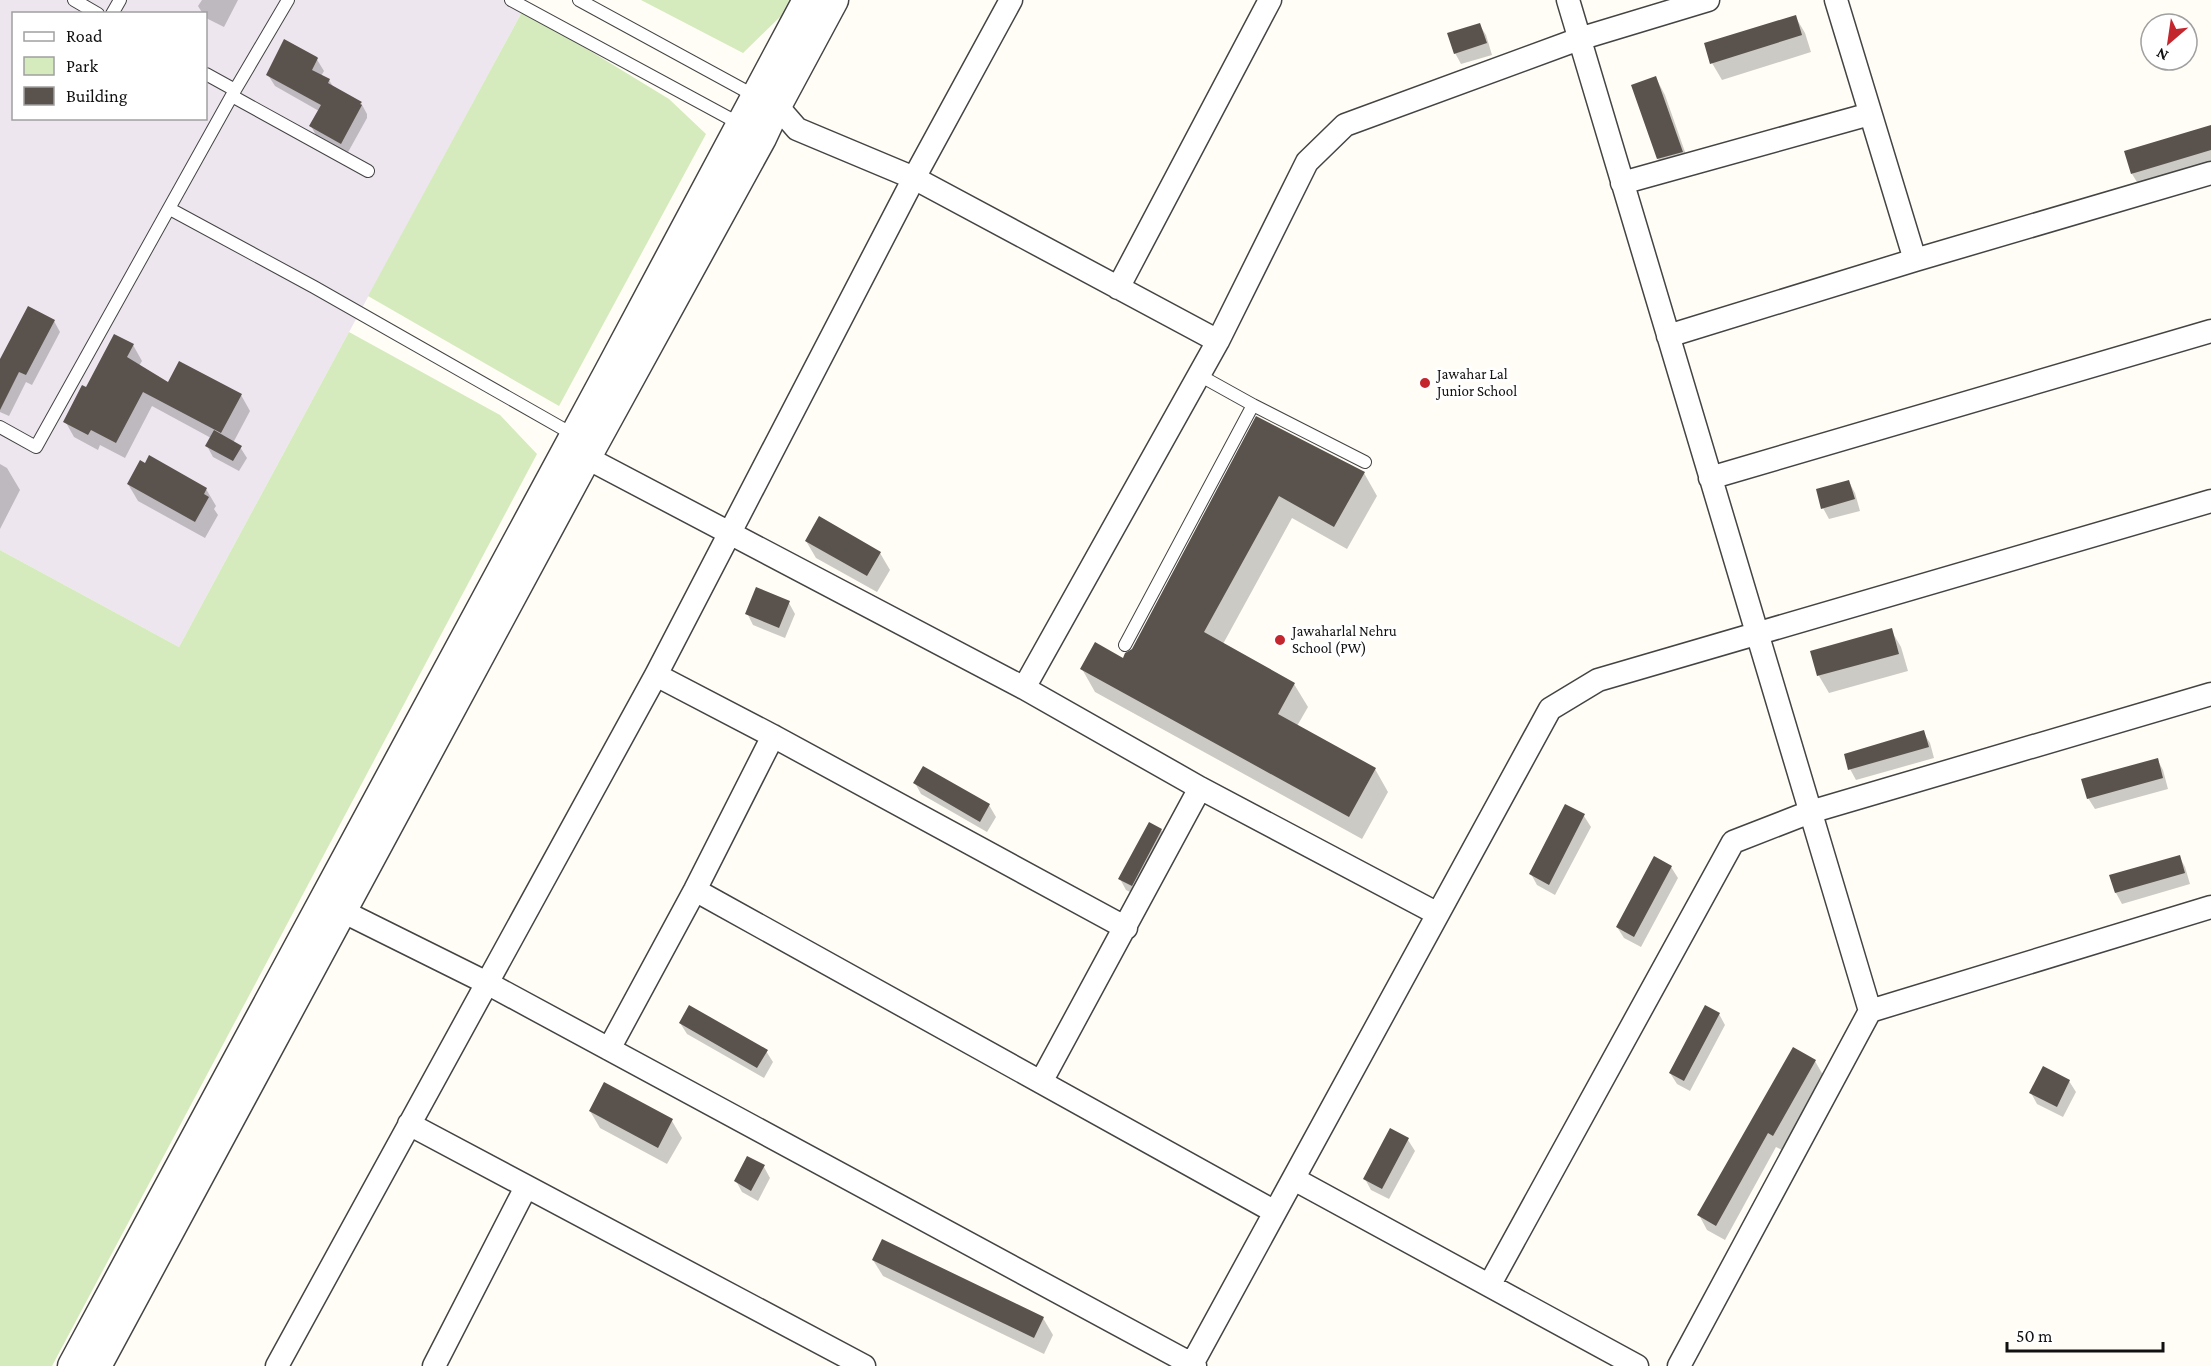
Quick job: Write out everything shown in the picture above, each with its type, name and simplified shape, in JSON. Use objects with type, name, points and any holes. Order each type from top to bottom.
[{"type":"street","points":[[72,1366],[332,906],[581,447],[751,131],[766,101],[807,0]]},
{"type":"street","points":[[766,101],[834,0]]},
{"type":"street","points":[[277,1366],[656,675],[914,178],[1011,0]]},
{"type":"street","points":[[1118,288],[1270,0]]},
{"type":"street","points":[[1568,0],[1870,1011]]},
{"type":"street","points":[[1024,688],[1218,341],[1307,162],[1345,125],[1579,39],[1708,0]]},
{"type":"street","points":[[1836,0],[1915,260]]},
{"type":"street","points":[[766,101],[797,129],[914,178],[1218,341]]},
{"type":"street","points":[[1622,183],[1870,114]]},
{"type":"street","points":[[751,131],[797,129]]},
{"type":"street","points":[[1668,336],[2211,173]]},
{"type":"street","points":[[1710,478],[2211,331]]},
{"type":"street","points":[[581,447],[728,533],[1024,688],[1200,788],[1438,914]]},
{"type":"street","points":[[332,906],[487,982],[1193,1366],[1550,709],[1598,680],[2211,501]]},
{"type":"street","points":[[656,675],[1126,928]]},
{"type":"street","points":[[1490,1284],[1733,842],[1810,812],[2211,694]]},
{"type":"street","points":[[609,1049],[695,890],[773,736]]},
{"type":"street","points":[[1041,1082],[1200,788]]},
{"type":"street","points":[[695,890],[1275,1212]]},
{"type":"street","points":[[97,1366],[332,906]]},
{"type":"street","points":[[1679,1366],[1870,1011],[2211,907]]},
{"type":"street","points":[[409,1124],[864,1366]]},
{"type":"street","points":[[1294,1179],[1637,1366]]},
{"type":"street","points":[[434,1366],[526,1187]]},
{"type":"lane","points":[[74,0],[95,12]]},
{"type":"lane","points":[[0,427],[36,447],[233,93],[288,0]]},
{"type":"lane","points":[[511,0],[751,131]]},
{"type":"lane","points":[[579,0],[766,101]]},
{"type":"lane","points":[[207,75],[233,93],[368,171]]},
{"type":"lane","points":[[170,208],[314,287],[581,447]]},
{"type":"lane","points":[[1199,375],[1365,462]]},
{"type":"lane","points":[[1125,645],[1253,405]]},
{"type":"shaded area","points":[[0,0],[504,0],[523,10],[179,647],[0,550]]},
{"type":"green space","points":[[641,0],[789,0],[781,16],[743,53]]},
{"type":"green space","points":[[523,10],[669,99],[706,134],[559,406],[368,296]]},
{"type":"green space","points":[[349,332],[500,415],[537,454],[52,1366],[0,1366],[0,550],[179,647]]},
{"type":"building","points":[[1796,15],[1802,35],[1710,64],[1704,43]]},
{"type":"building","points":[[1480,23],[1487,43],[1454,54],[1447,33]]},
{"type":"building","points":[[284,39],[317,57],[312,70],[330,79],[328,83],[362,102],[341,144],[309,126],[321,105],[266,75]]},
{"type":"building","points":[[1656,76],[1683,152],[1657,159],[1631,85]]},
{"type":"building","points":[[2211,125],[2211,150],[2131,174],[2124,151]]},
{"type":"building","points":[[28,306],[55,320],[26,375],[19,372],[0,410],[0,359]]},
{"type":"building","points":[[114,334],[134,344],[127,357],[168,382],[179,361],[242,394],[221,433],[143,392],[116,443],[91,430],[88,435],[63,422],[82,385],[86,387]]},
{"type":"building","points":[[1256,416],[1365,472],[1334,527],[1279,496],[1204,632],[1295,683],[1278,714],[1376,768],[1349,817],[1080,669],[1095,642],[1123,658],[1125,653],[1132,649]]},
{"type":"building","points":[[214,430],[242,446],[233,461],[205,446]]},
{"type":"building","points":[[149,455],[207,488],[204,494],[209,497],[195,522],[127,484],[140,460],[145,463]]},
{"type":"building","points":[[1849,480],[1855,499],[1821,509],[1816,489]]},
{"type":"building","points":[[819,516],[881,552],[867,576],[805,541]]},
{"type":"building","points":[[756,587],[790,601],[779,628],[745,614]]},
{"type":"building","points":[[1892,628],[1899,654],[1817,676],[1810,651]]},
{"type":"building","points":[[1924,730],[1929,747],[1848,770],[1844,754]]},
{"type":"building","points":[[2158,758],[2163,778],[2087,799],[2081,779]]},
{"type":"building","points":[[923,766],[990,804],[980,822],[913,783]]},
{"type":"building","points":[[1565,804],[1585,814],[1549,885],[1529,874]]},
{"type":"building","points":[[1149,822],[1162,829],[1132,886],[1118,879]]},
{"type":"building","points":[[2180,855],[2185,873],[2115,893],[2109,875]]},
{"type":"building","points":[[1654,856],[1672,866],[1634,937],[1616,927]]},
{"type":"building","points":[[689,1005],[768,1050],[757,1068],[679,1023]]},
{"type":"building","points":[[1705,1005],[1720,1013],[1684,1081],[1669,1073]]},
{"type":"building","points":[[1793,1047],[1816,1060],[1773,1136],[1768,1133],[1716,1226],[1697,1215]]},
{"type":"building","points":[[2043,1066],[2070,1080],[2057,1107],[2029,1093]]},
{"type":"building","points":[[604,1082],[673,1119],[658,1148],[589,1111]]},
{"type":"building","points":[[1390,1128],[1409,1138],[1382,1189],[1363,1179]]},
{"type":"building","points":[[747,1156],[765,1165],[751,1191],[734,1181]]},
{"type":"building","points":[[882,1239],[1044,1317],[1034,1338],[872,1260]]},
{"type":"place","name":"Jawahar Lal Junior School","points":[[1425,383]]},
{"type":"place","name":"Jawaharlal Nehru School (PW)","points":[[1280,640]]}]
